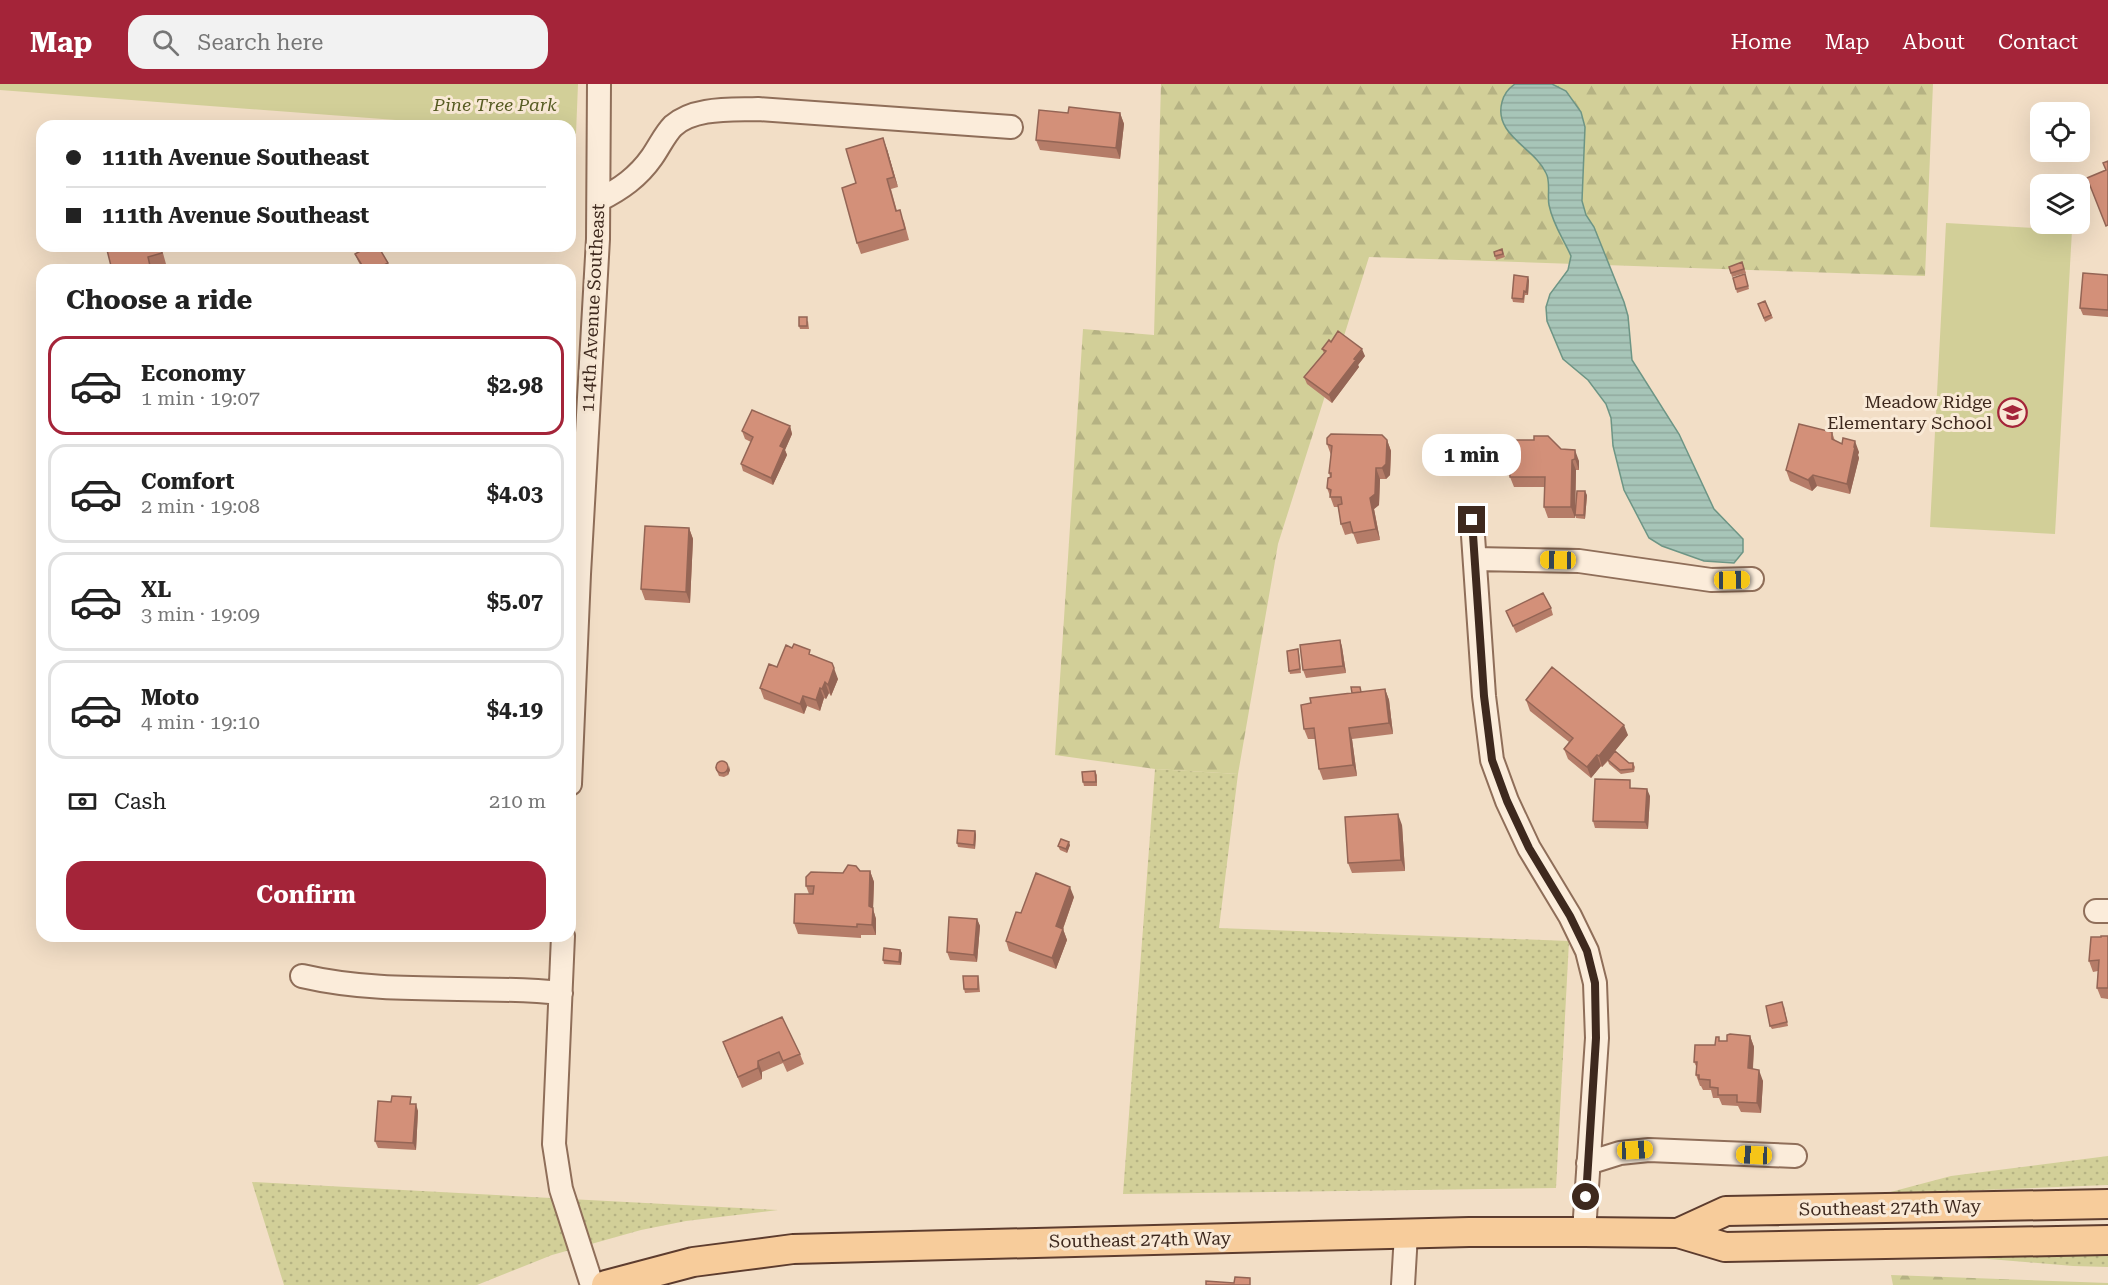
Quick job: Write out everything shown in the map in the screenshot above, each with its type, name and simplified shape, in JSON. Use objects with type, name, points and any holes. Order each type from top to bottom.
[{"type":"main road","name":"Southeast 274th Way","points":[[1678,1233],[1726,1211],[2108,1204]]},
{"type":"main road","name":"Southeast 274th Way","points":[[606,1285],[693,1262],[793,1249],[1406,1234],[1584,1232],[1678,1233],[1725,1247],[2108,1240]]},
{"type":"street","name":"114th Avenue Southeast","points":[[576,600],[599,200],[599,84]]},
{"type":"street","points":[[599,200],[634,179],[649,162],[673,127],[697,115],[718,110],[758,109],[1011,127]]},
{"type":"street","points":[[1472,520],[1484,696],[1492,760],[1507,801],[1529,848],[1570,916],[1587,951],[1595,983],[1596,1038],[1584,1232]]},
{"type":"street","points":[[1475,559],[1580,561],[1711,580],[1752,579]]},
{"type":"street","points":[[563,942],[554,1144],[561,1189],[592,1285]]},
{"type":"street","points":[[302,976],[335,983],[406,989],[527,989],[561,993]]},
{"type":"street","points":[[1588,1163],[1620,1153],[1649,1150],[1795,1156]]},
{"type":"street","points":[[1403,1285],[1406,1234]]},
{"type":"green space","name":"Pine Tree Park","points":[[0,84],[578,84],[576,134],[576,120],[396,120],[0,90]]},
{"type":"green space","points":[[1161,84],[1933,84],[1925,276],[1369,257],[1278,544],[1238,774],[1155,769],[1055,755],[1083,329],[1154,335]]},
{"type":"green space","points":[[1946,223],[2030,228],[2030,234],[2072,234],[2055,534],[1930,527]]},
{"type":"green space","points":[[1155,769],[1238,774],[1219,928],[1569,941],[1556,1188],[1123,1194]]},
{"type":"green space","points":[[2108,1156],[2108,1185],[1883,1194],[1951,1176]]},
{"type":"green space","points":[[252,1182],[778,1210],[686,1221],[641,1230],[552,1255],[477,1285],[284,1285]]},
{"type":"green space","points":[[2108,1255],[2108,1267],[1953,1256]]},
{"type":"green space","points":[[1891,1275],[2108,1283],[2108,1285],[1893,1285]]},
{"type":"shaded area","points":[[1515,84],[1552,84],[1566,91],[1581,112],[1585,127],[1582,201],[1624,302],[1628,316],[1632,360],[1679,434],[1714,509],[1743,539],[1743,552],[1734,563],[1704,561],[1662,546],[1649,538],[1624,490],[1613,446],[1611,418],[1606,404],[1588,380],[1563,359],[1547,321],[1546,307],[1550,294],[1568,270],[1571,256],[1551,212],[1546,173],[1541,164],[1516,141],[1504,124],[1501,113],[1502,102],[1504,96]]},
{"type":"building","points":[[1069,107],[1120,113],[1116,148],[1036,140],[1039,110],[1068,113]]},
{"type":"building","points":[[883,138],[894,177],[887,179],[896,211],[900,210],[905,229],[857,243],[842,188],[856,183],[846,149]]},
{"type":"building","points":[[2108,161],[2108,225],[2106,226],[2090,186],[2090,177],[2106,170],[2103,163]]},
{"type":"building","points":[[1502,249],[1503,254],[1495,256],[1494,252]]},
{"type":"building","points":[[108,252],[162,253],[148,257],[150,264],[110,264]]},
{"type":"building","points":[[382,252],[388,263],[361,264],[355,254]]},
{"type":"building","points":[[1742,262],[1744,269],[1731,273],[1729,267]]},
{"type":"building","points":[[2083,273],[2108,275],[2108,310],[2080,308]]},
{"type":"building","points":[[1745,274],[1748,286],[1736,289],[1733,278]]},
{"type":"building","points":[[1514,275],[1528,277],[1523,299],[1512,298]]},
{"type":"building","points":[[1765,301],[1771,315],[1764,318],[1758,304]]},
{"type":"building","points":[[799,317],[807,317],[807,326],[799,326]]},
{"type":"building","points":[[1338,331],[1362,349],[1329,395],[1304,377],[1326,351],[1322,349],[1329,340],[1331,342]]},
{"type":"building","points":[[752,410],[790,426],[780,446],[784,448],[771,478],[741,464],[753,437],[742,431]]},
{"type":"building","points":[[1799,424],[1832,432],[1832,439],[1842,444],[1843,438],[1855,441],[1847,484],[1813,475],[1808,480],[1786,470]]},
{"type":"building","points":[[1331,434],[1382,435],[1387,440],[1386,464],[1382,468],[1376,468],[1375,494],[1370,498],[1376,529],[1353,533],[1350,522],[1341,524],[1338,505],[1342,504],[1341,497],[1330,497],[1331,490],[1327,488],[1328,478],[1331,477],[1329,473],[1332,446],[1327,444],[1327,438]]},
{"type":"building","points":[[1534,436],[1548,436],[1561,449],[1575,450],[1575,459],[1572,460],[1571,507],[1544,507],[1545,477],[1510,477],[1509,440],[1534,440]]},
{"type":"building","points":[[1577,491],[1585,491],[1584,515],[1575,515]]},
{"type":"building","points":[[645,526],[689,528],[686,592],[641,589]]},
{"type":"building","points":[[1543,593],[1551,608],[1513,626],[1506,611]]},
{"type":"building","points":[[1340,640],[1343,666],[1303,670],[1300,645]]},
{"type":"building","points":[[794,644],[810,650],[809,654],[832,663],[834,668],[828,685],[825,682],[822,689],[820,688],[816,700],[803,696],[800,704],[760,688],[769,664],[777,667],[786,645],[792,648]]},
{"type":"building","points":[[1298,649],[1300,669],[1289,671],[1287,651]]},
{"type":"building","points":[[1552,667],[1624,725],[1587,767],[1564,749],[1573,738],[1526,700]]},
{"type":"building","points":[[1351,687],[1360,687],[1361,692],[1352,693]]},
{"type":"building","points":[[1385,689],[1389,723],[1349,728],[1353,765],[1319,769],[1314,728],[1304,729],[1301,705],[1311,703],[1310,698]]},
{"type":"building","points":[[1615,751],[1629,763],[1633,763],[1633,769],[1620,770],[1608,760]]},
{"type":"building","points":[[724,761],[727,762],[727,772],[720,773],[717,772],[716,765],[717,762]]},
{"type":"building","points":[[1095,771],[1096,782],[1083,782],[1082,772]]},
{"type":"building","points":[[1595,779],[1630,780],[1630,788],[1647,789],[1645,822],[1593,821]]},
{"type":"building","points":[[1398,814],[1401,860],[1348,863],[1345,817]]},
{"type":"building","points":[[958,830],[975,831],[974,845],[957,843]]},
{"type":"building","points":[[1061,839],[1069,842],[1066,849],[1058,846]]},
{"type":"building","points":[[848,865],[856,866],[860,871],[870,871],[869,906],[873,908],[872,925],[857,924],[857,927],[794,923],[795,894],[813,894],[814,886],[806,886],[806,877],[811,872],[843,873]]},
{"type":"building","points":[[1036,873],[1070,887],[1056,926],[1063,929],[1052,958],[1006,941],[1016,912],[1021,913]]},
{"type":"building","points":[[949,917],[977,919],[974,955],[947,952]]},
{"type":"building","points":[[2108,936],[2108,988],[2097,988],[2099,960],[2089,961],[2091,937]]},
{"type":"building","points":[[884,948],[900,950],[899,962],[883,960]]},
{"type":"building","points":[[963,976],[978,976],[978,989],[964,989]]},
{"type":"building","points":[[1782,1002],[1787,1022],[1770,1026],[1766,1006]]},
{"type":"building","points":[[782,1017],[800,1054],[783,1061],[779,1052],[758,1061],[758,1068],[738,1077],[723,1042]]},
{"type":"building","points":[[1727,1035],[1750,1036],[1748,1068],[1759,1070],[1757,1103],[1737,1102],[1737,1095],[1718,1095],[1718,1088],[1710,1087],[1710,1080],[1699,1079],[1699,1075],[1696,1075],[1695,1045],[1715,1045],[1716,1037],[1719,1037],[1719,1041],[1727,1041]]},
{"type":"building","points":[[392,1096],[411,1097],[410,1104],[416,1104],[413,1143],[375,1141],[378,1101],[391,1102]]},
{"type":"building","points":[[1235,1277],[1250,1278],[1250,1285],[1206,1285],[1206,1281],[1234,1283]]},
{"type":"place","name":"Meadow Ridge Elementary School","points":[[2013,412]]},
{"type":"route","points":[[1472,520],[1484,696],[1492,760],[1507,801],[1529,848],[1570,916],[1587,951],[1595,983],[1596,1038],[1586,1197]]}]
